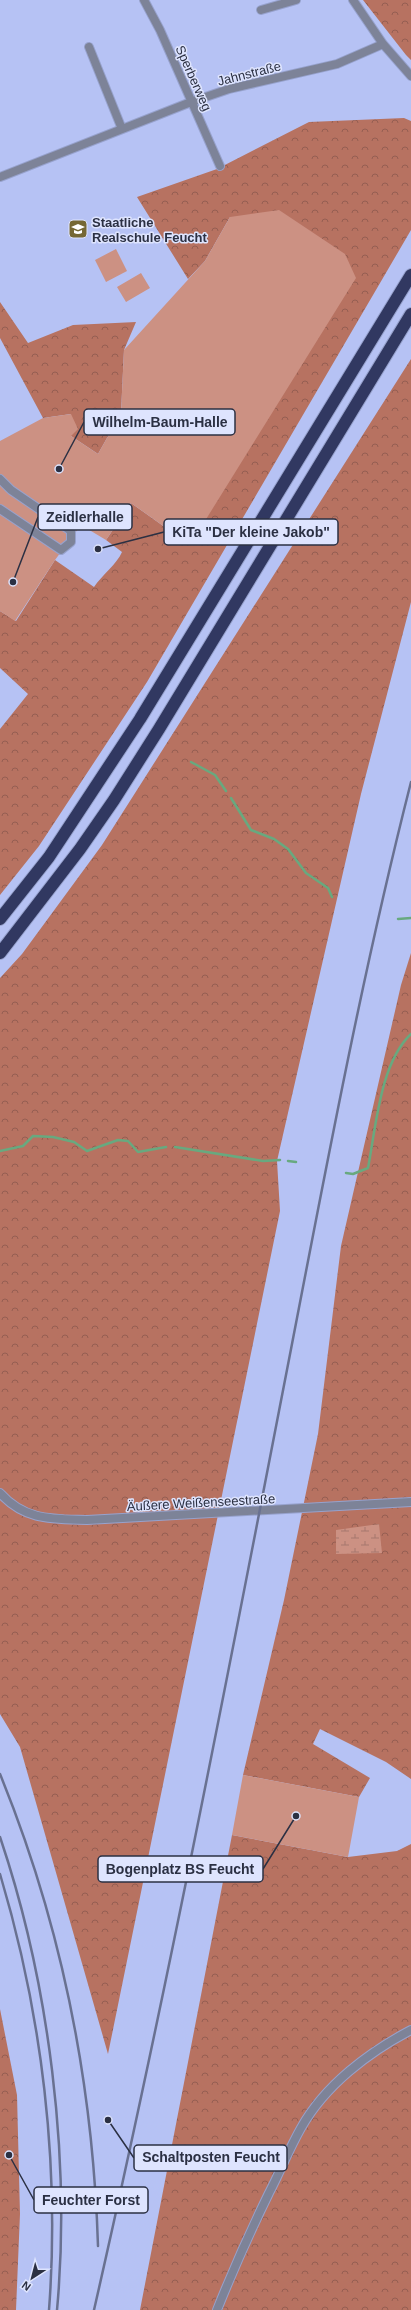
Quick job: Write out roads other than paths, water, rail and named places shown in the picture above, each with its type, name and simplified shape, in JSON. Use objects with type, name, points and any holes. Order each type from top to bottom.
[{"type":"highway","points":[[0,919],[48,857],[140,719],[411,274]]},
{"type":"highway","points":[[0,953],[80,849],[114,800],[159,729],[411,314]]},
{"type":"street","name":"Sperberweg","points":[[144,0],[220,166]]},
{"type":"street","points":[[261,10],[296,0]]},
{"type":"street","points":[[353,0],[383,44],[411,76]]},
{"type":"street","name":"Jahnstraße","points":[[0,176],[191,102],[229,89],[337,64],[383,44]]},
{"type":"street","points":[[89,47],[122,129]]},
{"type":"street","points":[[0,479],[12,490],[71,531],[71,542],[61,550],[0,509]]},
{"type":"street","name":"Äußere Weißenseestraße","points":[[0,1493],[16,1508],[40,1518],[87,1520],[411,1502]]},
{"type":"street","points":[[218,2310],[241,2252],[302,2127],[325,2096],[351,2070],[391,2040],[411,2030]]},
{"type":"waterway","points":[[191,762],[215,775],[226,791]]},
{"type":"waterway","points":[[231,798],[251,830],[274,839],[288,849],[306,873],[328,888],[332,897]]},
{"type":"waterway","points":[[398,919],[411,918]]},
{"type":"waterway","points":[[346,1173],[353,1174],[368,1168],[377,1115],[386,1078],[392,1061],[401,1046],[411,1034]]},
{"type":"waterway","points":[[0,1151],[23,1146],[33,1136],[53,1137],[74,1142],[87,1151],[118,1140],[128,1141],[138,1152],[166,1147]]},
{"type":"waterway","points":[[175,1147],[263,1161],[280,1160]]},
{"type":"waterway","points":[[288,1161],[296,1162]]},
{"type":"railway","points":[[94,2310],[190,1861],[357,1017],[411,782]]},
{"type":"railway","points":[[0,1774],[22,1831],[41,1889],[57,1947],[70,2006],[81,2065],[89,2125],[95,2185],[98,2246]]},
{"type":"railway","points":[[0,1837],[17,1893],[32,1951],[52,2071],[58,2132],[61,2192],[61,2252],[57,2310]]},
{"type":"railway","points":[[0,1874],[15,1927],[27,1981],[37,2035],[44,2090],[52,2200],[52,2255],[49,2310]]},
{"type":"place","name":"Staatliche Realschule Feucht","points":[[78,229]]},
{"type":"place","name":"Wilhelm-Baum-Halle","points":[[59,469]]},
{"type":"place","name":"KiTa \"Der kleine Jakob\"","points":[[98,549]]},
{"type":"place","name":"Zeidlerhalle","points":[[13,582]]},
{"type":"place","name":"Bogenplatz BS Feucht","points":[[296,1816]]},
{"type":"place","name":"Schaltposten Feucht","points":[[108,2120]]},
{"type":"place","name":"Feuchter Forst","points":[[9,2155]]}]
